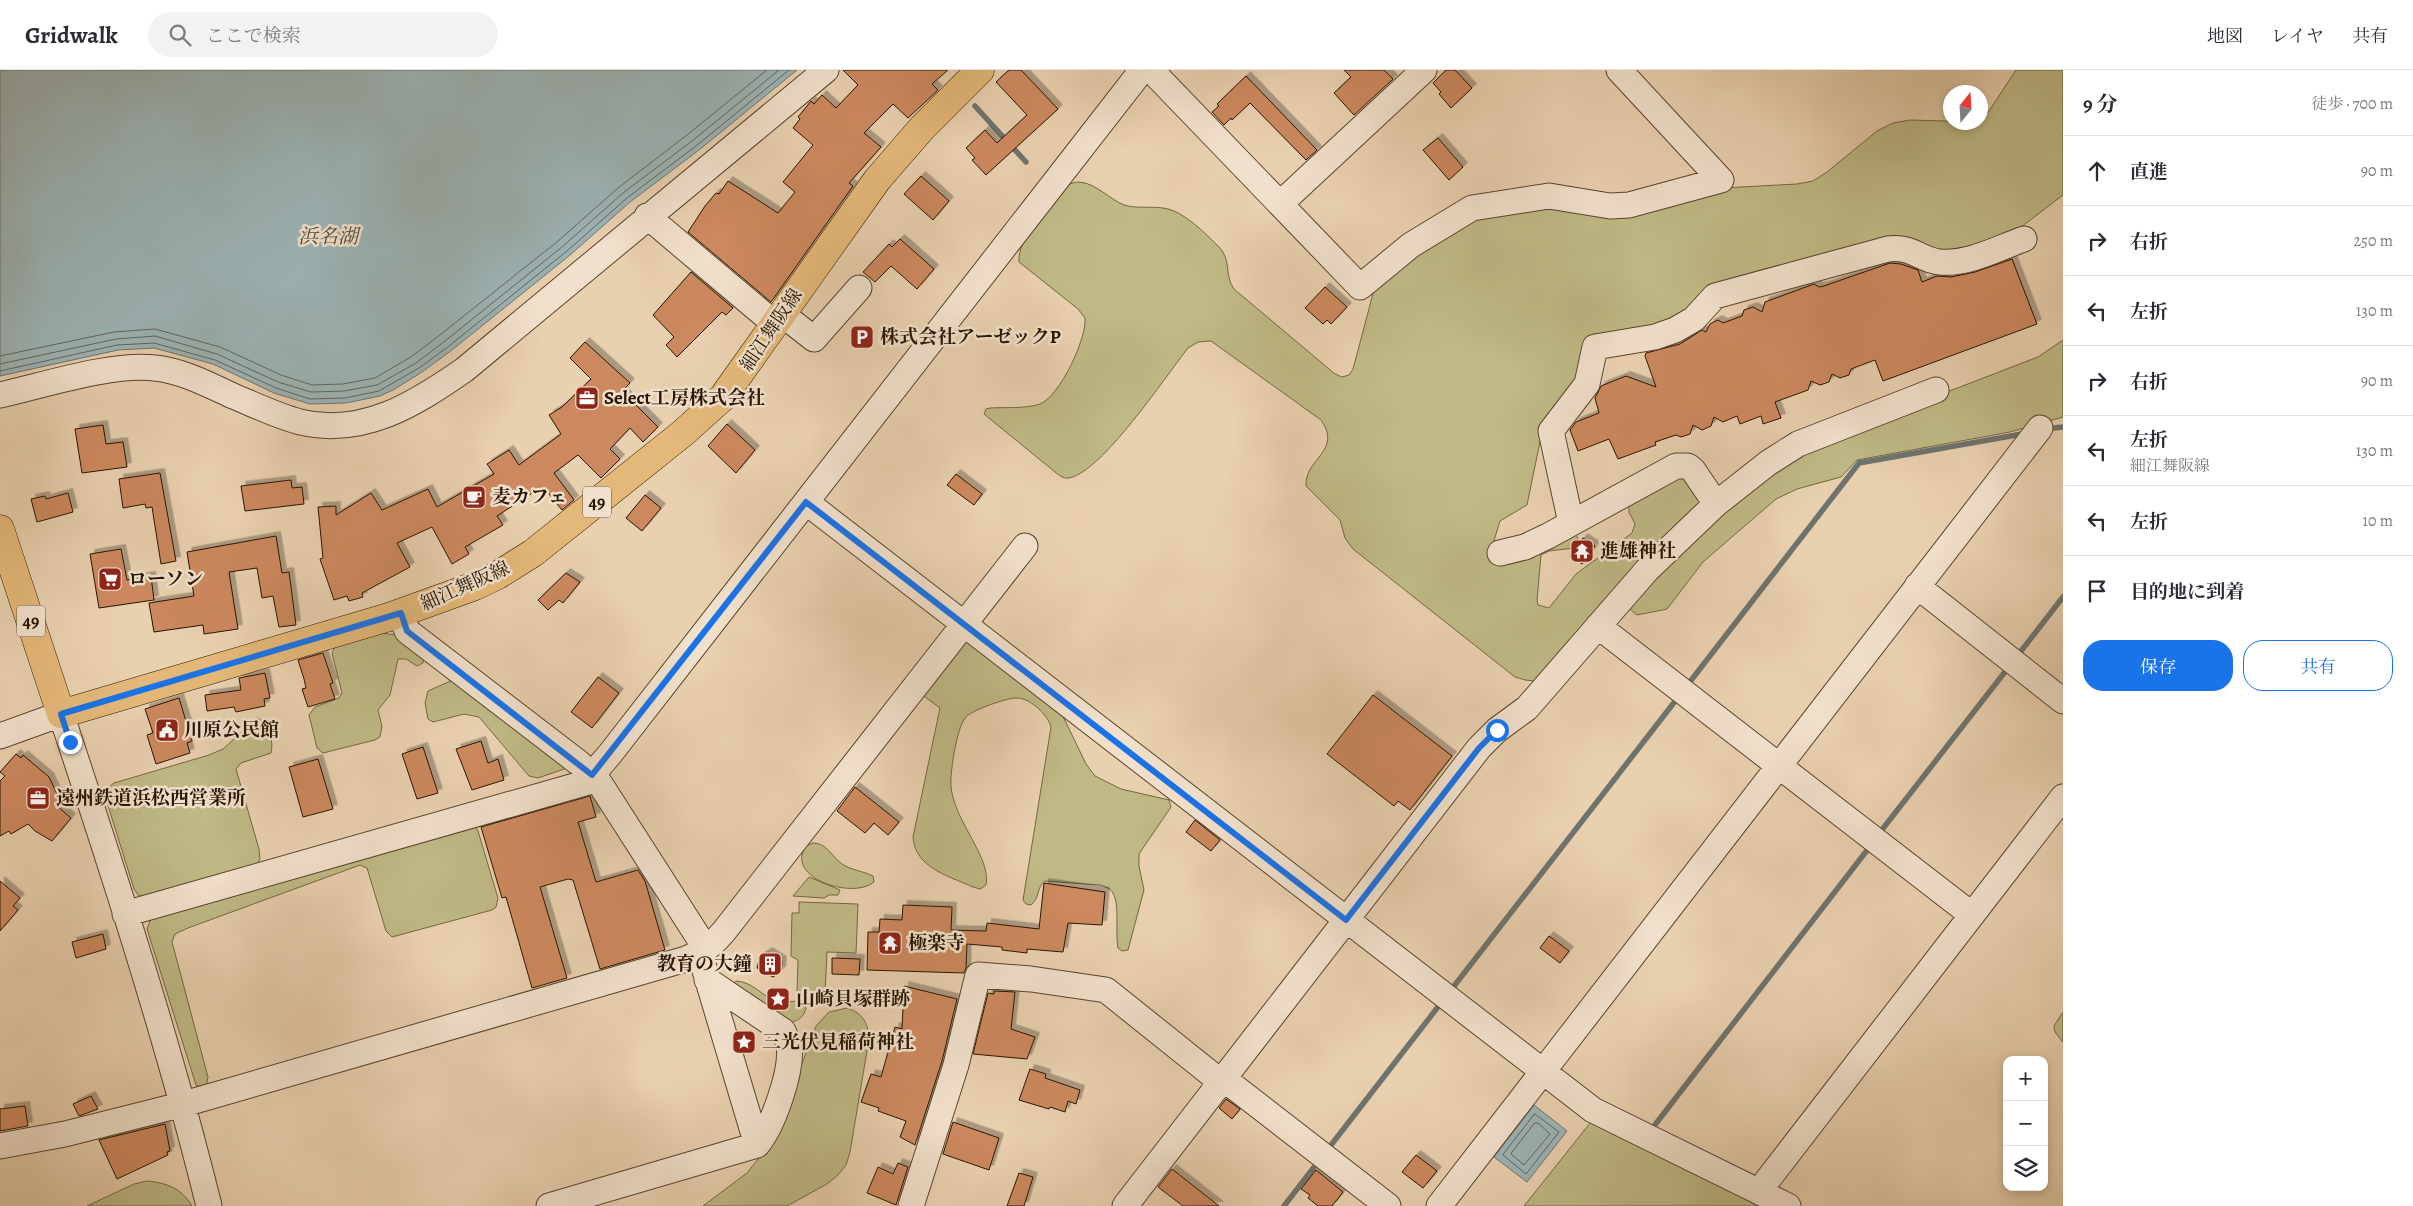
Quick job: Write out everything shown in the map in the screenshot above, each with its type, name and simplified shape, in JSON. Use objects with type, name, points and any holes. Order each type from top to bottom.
[{"type":"main road","name":"細江舞阪線","points":[[61,714],[401,613],[476,586],[498,575],[532,553],[710,410],[734,383],[877,180],[922,128],[980,70]]},
{"type":"main road","name":"49","points":[[0,529],[61,714]]},
{"type":"street","points":[[0,395],[134,366],[178,372],[281,416],[302,422],[323,425],[367,422],[408,406],[464,370],[647,216],[826,70]]},
{"type":"street","points":[[125,914],[585,783],[1142,70]]},
{"type":"street","points":[[1151,70],[1360,287],[1411,245],[1472,208],[1548,196],[1610,206],[1629,205],[1721,180],[1619,70]]},
{"type":"street","points":[[1280,204],[1424,70]]},
{"type":"street","points":[[647,216],[779,319],[814,339],[859,288]]},
{"type":"street","points":[[1571,523],[1551,431],[1587,384],[1595,347],[1655,336],[1676,330],[1694,319],[1715,296],[1888,249],[1901,248],[1937,262],[1952,263],[1966,260],[2024,239]]},
{"type":"street","points":[[1125,1206],[1479,748],[1497,730],[1527,708],[1654,562],[1716,504],[1768,463],[1798,444],[1936,390]]},
{"type":"street","points":[[1439,1206],[2040,428]]},
{"type":"street","points":[[1500,553],[1525,547],[1676,466],[1682,465],[1693,470],[1716,504]]},
{"type":"street","points":[[806,502],[1593,1110],[1788,1206]]},
{"type":"street","points":[[0,1146],[65,1134],[184,1104],[677,962],[703,951],[725,930],[1025,546]]},
{"type":"street","points":[[1917,586],[2063,701]]},
{"type":"street","points":[[401,613],[407,631],[592,775],[703,951],[708,980],[757,1145]]},
{"type":"street","points":[[1598,626],[1972,915]]},
{"type":"street","points":[[0,736],[61,714],[184,1104],[209,1206]]},
{"type":"street","points":[[1761,1192],[1766,1182],[2063,797]]},
{"type":"street","points":[[911,1206],[956,1065],[978,975],[1032,979],[1106,990],[1388,1206]]},
{"type":"street","points":[[549,1206],[757,1145],[767,1132],[775,1117],[790,1056],[789,1043],[782,1031],[708,980]]},
{"type":"shaded area","points":[[2016,70],[2063,70],[2063,195],[2008,237],[1951,256],[1901,241],[1673,324],[1595,340],[1582,374],[1541,437],[1527,505],[1500,521],[1492,547],[1575,534],[1578,538],[1574,548],[1549,551],[1541,555],[1537,600],[1538,605],[1549,608],[1576,574],[1632,533],[1635,524],[1629,512],[1629,503],[1683,473],[1705,500],[1535,681],[1515,677],[1353,549],[1345,538],[1340,520],[1306,486],[1307,477],[1328,440],[1327,431],[1321,420],[1211,341],[1198,342],[1188,348],[1115,442],[1083,472],[1069,478],[1058,474],[984,414],[986,409],[990,408],[1028,407],[1040,404],[1048,399],[1064,379],[1082,339],[1085,318],[1078,309],[1019,262],[1023,243],[1034,224],[1062,189],[1072,183],[1079,182],[1091,185],[1124,205],[1168,209],[1186,218],[1204,232],[1223,252],[1227,263],[1229,279],[1234,289],[1335,374],[1342,377],[1349,375],[1353,369],[1375,286],[1465,218],[1723,188],[1797,184],[1813,181],[1827,172],[1877,131],[1893,123],[1910,120],[1943,121],[1943,130],[1988,130],[1989,111]]},
{"type":"shaded area","points":[[2063,340],[2063,417],[2010,432],[1857,460],[1841,477],[1797,489],[1776,499],[1703,562],[1667,609],[1637,615],[1627,607],[1720,508],[1817,442],[2038,357]]},
{"type":"shaded area","points":[[380,633],[397,635],[424,657],[423,663],[417,666],[406,659],[398,659],[390,695],[378,710],[382,726],[380,737],[375,740],[323,753],[317,748],[309,715],[315,707],[339,698],[342,693],[332,653],[335,647]]},
{"type":"shaded area","points":[[965,641],[971,641],[1059,708],[1086,764],[1095,776],[1121,789],[1169,800],[1171,807],[1139,854],[1139,866],[1144,890],[1128,950],[1122,951],[1118,948],[1115,898],[1113,893],[1107,888],[1100,885],[1045,881],[1031,905],[1026,904],[1023,900],[1051,727],[1043,713],[1028,701],[1013,698],[975,711],[965,718],[957,738],[951,777],[952,791],[962,820],[982,861],[986,873],[986,885],[980,889],[944,875],[927,864],[915,848],[913,837],[940,708],[921,694]]},
{"type":"shaded area","points":[[455,679],[567,768],[538,778],[529,776],[479,717],[464,714],[433,722],[428,719],[425,703],[428,691]]},
{"type":"shaded area","points":[[257,718],[265,724],[270,733],[271,753],[241,763],[236,769],[259,849],[260,859],[256,867],[144,898],[138,895],[134,889],[106,799],[108,788],[114,783],[209,755],[223,749]]},
{"type":"shaded area","points":[[475,826],[498,898],[496,907],[492,910],[392,937],[386,931],[367,868],[360,865],[175,934],[172,942],[208,1077],[206,1087],[201,1088],[196,1085],[147,929],[152,916]]},
{"type":"shaded area","points":[[813,843],[822,845],[842,864],[873,876],[874,882],[864,887],[837,887],[824,883],[812,876],[804,868],[802,857],[806,846]]},
{"type":"shaded area","points":[[809,877],[840,890],[838,895],[829,895],[824,898],[793,896]]},
{"type":"shaded area","points":[[799,902],[858,904],[856,953],[827,952],[825,993],[797,992],[798,960],[791,956],[792,913],[799,913]]},
{"type":"shaded area","points":[[736,981],[752,986],[778,1002],[799,1001],[806,1008],[804,1014],[789,1023],[732,985]]},
{"type":"shaded area","points":[[847,1008],[864,1019],[869,1039],[850,1152],[846,1165],[827,1184],[787,1206],[703,1206],[747,1173],[766,1149],[778,1128],[816,1026],[829,1012]]},
{"type":"shaded area","points":[[2063,1012],[2063,1042],[2055,1032],[2054,1026]]},
{"type":"shaded area","points":[[1591,1122],[1773,1206],[1524,1206]]},
{"type":"shaded area","points":[[147,1181],[161,1183],[173,1188],[183,1195],[192,1206],[87,1206],[134,1184]]},
{"type":"water","name":"浜名湖","points":[[0,70],[797,70],[699,150],[630,202],[570,255],[422,372],[380,396],[346,403],[310,404],[274,393],[213,364],[154,348],[118,350],[0,376]]},
{"type":"water","points":[[1534,1105],[1567,1131],[1527,1182],[1494,1157]]},
{"type":"building","points":[[843,70],[948,70],[932,84],[938,90],[908,118],[893,104],[864,133],[881,147],[849,183],[853,186],[771,302],[688,232],[705,206],[716,193],[719,194],[728,181],[778,213],[795,192],[783,182],[813,145],[793,128],[800,119],[798,117],[811,101],[814,104],[822,95],[836,108],[858,85]]},
{"type":"building","points":[[1009,70],[1021,70],[1058,109],[986,175],[972,160],[975,158],[966,148],[985,130],[997,143],[1027,115],[996,82]]},
{"type":"building","points":[[1344,70],[1384,70],[1393,79],[1354,115],[1334,93],[1351,77]]},
{"type":"building","points":[[1446,70],[1455,70],[1472,88],[1451,108],[1439,94],[1441,92],[1433,83]]},
{"type":"building","points":[[1246,76],[1317,150],[1306,160],[1250,103],[1224,125],[1212,112],[1219,106],[1217,104]]},
{"type":"building","points":[[1438,138],[1463,167],[1449,180],[1423,150]]},
{"type":"building","points":[[921,176],[949,201],[933,220],[904,194]]},
{"type":"building","points":[[900,239],[934,269],[917,289],[891,266],[875,282],[863,272],[889,244],[892,247]]},
{"type":"building","points":[[2012,259],[2037,324],[1883,381],[1875,360],[1851,369],[1849,375],[1840,378],[1832,374],[1829,382],[1820,385],[1811,381],[1808,390],[1775,402],[1781,418],[1763,424],[1761,416],[1740,424],[1737,416],[1723,422],[1714,417],[1711,426],[1702,430],[1693,425],[1690,434],[1681,437],[1676,435],[1655,442],[1656,445],[1618,459],[1609,439],[1578,451],[1570,430],[1576,422],[1599,413],[1595,398],[1601,386],[1626,376],[1656,387],[1645,356],[1646,353],[1680,344],[1702,330],[1706,332],[1710,324],[1718,320],[1723,323],[1742,316],[1744,310],[1753,307],[1762,312],[1765,302],[1814,284],[1819,287],[1824,286],[1890,263],[1901,264],[1918,270],[1922,282],[1937,276],[1951,277],[1975,272]]},
{"type":"building","points":[[691,272],[733,308],[726,315],[722,312],[677,357],[666,345],[674,337],[653,315]]},
{"type":"building","points":[[1325,287],[1347,307],[1331,324],[1327,320],[1323,324],[1305,308]]},
{"type":"building","points":[[585,342],[630,383],[622,391],[658,427],[643,442],[630,428],[610,449],[620,459],[601,478],[578,455],[554,473],[574,500],[562,510],[545,489],[539,493],[537,490],[497,516],[503,525],[465,547],[469,554],[452,564],[432,527],[397,543],[410,567],[362,593],[363,597],[349,601],[347,596],[334,600],[320,559],[323,558],[318,507],[336,506],[336,515],[371,493],[382,510],[428,489],[437,507],[494,474],[487,464],[509,450],[519,465],[561,434],[549,415],[562,407],[591,379],[570,358]]},
{"type":"building","points":[[727,424],[755,450],[736,473],[708,446]]},
{"type":"building","points":[[103,425],[106,444],[123,442],[127,467],[82,473],[75,429]]},
{"type":"building","points":[[160,473],[176,561],[161,564],[152,507],[146,508],[145,504],[123,508],[119,479]]},
{"type":"building","points":[[956,474],[982,494],[974,505],[947,485]]},
{"type":"building","points":[[291,480],[292,488],[302,487],[304,504],[245,511],[241,486]]},
{"type":"building","points":[[68,493],[73,512],[37,522],[31,499],[45,496],[46,499]]},
{"type":"building","points":[[645,495],[661,508],[642,531],[626,518]]},
{"type":"building","points":[[276,536],[282,573],[289,572],[296,625],[279,627],[273,596],[262,598],[257,568],[229,572],[238,629],[204,634],[203,625],[154,632],[149,603],[194,596],[187,552]]},
{"type":"building","name":"進雄神社","points":[[1583,538],[1595,546],[1582,564],[1570,556]]},
{"type":"building","name":"ローソン","points":[[121,549],[127,580],[151,576],[154,600],[99,608],[90,554]]},
{"type":"building","points":[[566,573],[580,582],[563,603],[559,600],[548,610],[538,600]]},
{"type":"building","points":[[323,653],[333,683],[330,684],[335,699],[308,707],[302,689],[306,688],[298,660]]},
{"type":"building","points":[[265,673],[270,698],[264,699],[265,706],[236,712],[234,707],[207,711],[205,695],[241,690],[239,678]]},
{"type":"building","points":[[598,677],[619,693],[592,728],[571,712]]},
{"type":"building","points":[[1373,695],[1452,756],[1410,810],[1398,801],[1394,806],[1327,754]]},
{"type":"building","name":"川原公民館","points":[[179,698],[192,741],[187,743],[190,753],[156,764],[147,735],[153,733],[145,709]]},
{"type":"building","points":[[481,741],[488,763],[498,759],[504,780],[472,790],[456,749]]},
{"type":"building","points":[[423,747],[438,793],[417,799],[402,754]]},
{"type":"building","name":"遠州鉄道浜松西営業所","points":[[16,754],[21,758],[23,755],[49,777],[57,794],[57,806],[71,818],[52,841],[35,831],[28,824],[11,834],[9,831],[0,836],[0,781],[5,776],[0,772]]},
{"type":"building","points":[[318,759],[333,809],[303,817],[289,767]]},
{"type":"building","points":[[855,787],[899,822],[888,835],[874,823],[865,833],[837,811]]},
{"type":"building","points":[[590,796],[596,817],[578,822],[596,882],[638,870],[645,881],[665,950],[600,969],[573,880],[568,879],[540,887],[567,978],[532,988],[506,897],[502,898],[481,827]]},
{"type":"building","points":[[1195,820],[1220,840],[1211,851],[1186,832]]},
{"type":"building","points":[[0,881],[20,898],[13,906],[18,910],[0,931]]},
{"type":"building","points":[[1044,883],[1105,892],[1102,925],[1068,923],[1063,952],[1027,949],[1027,953],[1002,950],[1002,947],[967,944],[964,973],[867,970],[868,932],[879,932],[880,919],[902,920],[903,905],[952,907],[951,930],[986,931],[987,923],[1039,929]]},
{"type":"building","points":[[103,934],[106,949],[76,958],[72,942]]},
{"type":"building","points":[[1549,936],[1569,951],[1560,963],[1540,948]]},
{"type":"building","name":"教育の大鐘","points":[[768,952],[782,961],[781,971],[773,977],[757,968],[760,957]]},
{"type":"building","points":[[832,958],[860,959],[859,975],[832,974]]},
{"type":"building","points":[[904,986],[957,999],[942,1061],[915,1145],[900,1137],[906,1121],[878,1111],[879,1108],[861,1102],[871,1074],[881,1077],[895,1027],[902,1029]]},
{"type":"building","points":[[994,991],[1015,992],[1011,1029],[1035,1037],[1027,1059],[973,1054],[988,993],[994,994]]},
{"type":"building","points":[[1030,1069],[1046,1074],[1045,1078],[1080,1090],[1076,1104],[1068,1101],[1065,1112],[1019,1100]]},
{"type":"building","points":[[91,1096],[98,1109],[79,1116],[73,1104]]},
{"type":"building","points":[[1226,1099],[1240,1109],[1232,1119],[1219,1108]]},
{"type":"building","points":[[25,1106],[28,1126],[0,1131],[0,1109]]},
{"type":"building","points":[[953,1122],[999,1138],[989,1170],[943,1154]]},
{"type":"building","points":[[165,1124],[170,1151],[167,1152],[168,1155],[117,1179],[99,1140]]},
{"type":"building","points":[[1416,1155],[1437,1171],[1423,1188],[1402,1172]]},
{"type":"building","points":[[898,1163],[908,1167],[896,1205],[867,1193],[878,1167],[893,1174]]},
{"type":"building","points":[[1172,1169],[1219,1206],[1183,1206],[1158,1187]]},
{"type":"building","points":[[1316,1170],[1343,1192],[1332,1206],[1318,1206],[1308,1198],[1310,1195],[1301,1189]]},
{"type":"building","points":[[1019,1173],[1033,1177],[1024,1206],[1007,1206]]},
{"type":"waterway","points":[[975,106],[1026,162]]},
{"type":"waterway","points":[[2054,428],[2063,427]]},
{"type":"waterway","points":[[1689,683],[1859,463],[2022,434]]},
{"type":"waterway","points":[[2018,655],[2063,597]]},
{"type":"waterway","points":[[1881,831],[2008,668]]},
{"type":"waterway","points":[[1451,990],[1676,700]]},
{"type":"waterway","points":[[1651,1130],[1868,849]]},
{"type":"waterway","points":[[1328,1149],[1441,1003]]},
{"type":"waterway","points":[[1284,1206],[1318,1162]]},
{"type":"place","name":"株式会社アーゼックP","points":[[862,337]]},
{"type":"place","name":"Select工房株式会社","points":[[587,398]]},
{"type":"place","name":"麦カフェ","points":[[474,497]]},
{"type":"place","name":"進雄神社","points":[[1582,551]]},
{"type":"place","name":"ローソン","points":[[110,579]]},
{"type":"place","name":"川原公民館","points":[[167,730]]},
{"type":"place","name":"遠州鉄道浜松西営業所","points":[[38,798]]},
{"type":"place","name":"極楽寺","points":[[890,943]]},
{"type":"place","name":"教育の大鐘","points":[[770,964]]},
{"type":"place","name":"山崎貝塚群跡","points":[[778,999]]},
{"type":"place","name":"三光伏見稲荷神社","points":[[744,1042]]},
{"type":"route","points":[[70,742],[61,714],[401,613],[407,631],[466,675],[592,775],[806,502],[1346,920],[1479,748],[1497,730]]}]
